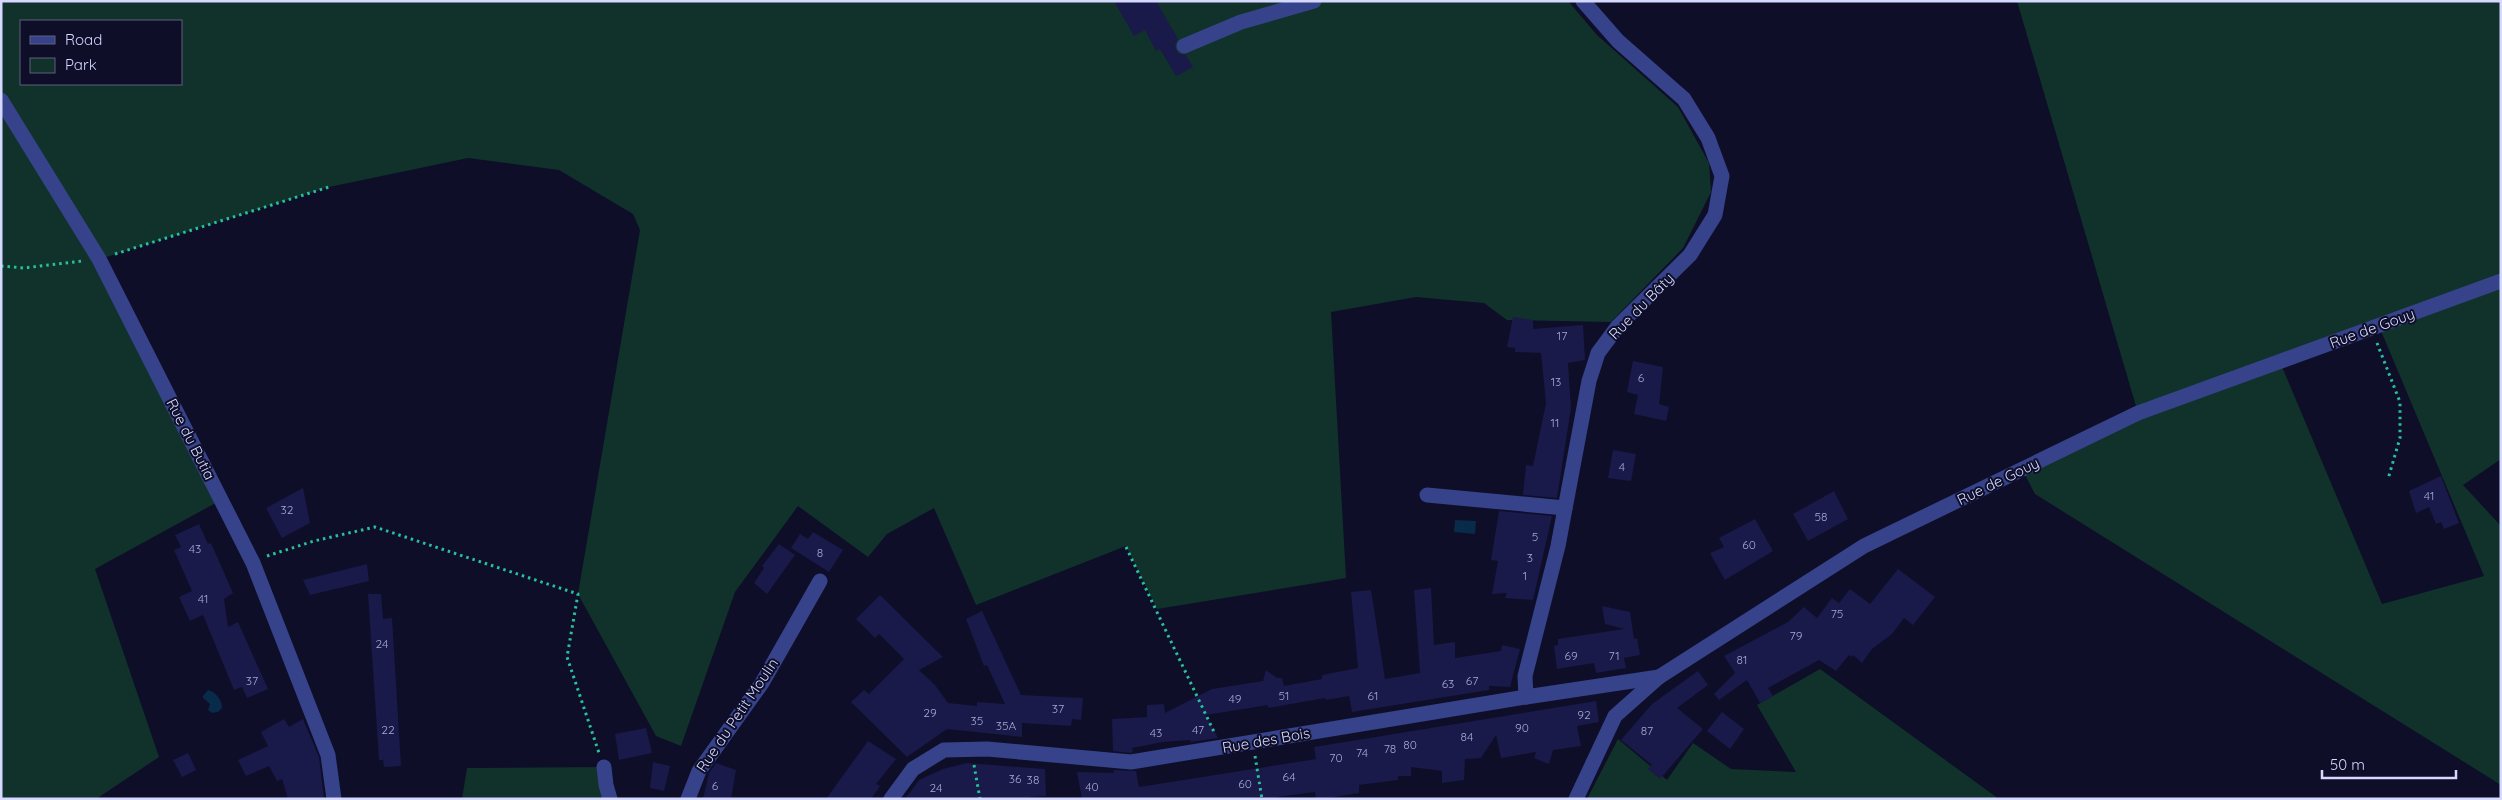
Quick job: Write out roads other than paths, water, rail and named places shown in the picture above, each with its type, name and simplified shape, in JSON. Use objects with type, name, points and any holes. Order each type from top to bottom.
[{"type":"street","points":[[1184,46],[1241,22],[1314,1]]},
{"type":"street","name":"Rue du Bâty","points":[[1526,697],[1527,668],[1558,546],[1588,381],[1598,353],[1618,326],[1690,255],[1715,216],[1722,176],[1708,138],[1684,99],[1618,41],[1583,1]]},
{"type":"street","name":"Rue du Butia","points":[[1,100],[99,259],[253,563],[328,756],[334,799]]},
{"type":"street","name":"Rue de Gouy","points":[[1576,799],[1615,716],[1659,677],[1864,546],[2138,413],[2501,281]]},
{"type":"street","points":[[1427,494],[1565,508]]},
{"type":"street","name":"Rue du Petit Moulin","points":[[688,799],[699,771],[708,756],[762,683],[820,581]]},
{"type":"street","name":"Rue des Bois","points":[[891,799],[913,769],[944,750],[972,749],[1131,762],[1659,677]]},
{"type":"street","points":[[604,767],[610,799]]},
{"type":"water","points":[[1455,520],[1476,521],[1475,534],[1454,532]]},
{"type":"water","points":[[208,690],[216,694],[220,699],[222,708],[218,712],[212,713],[208,710],[210,704],[203,696]]}]
